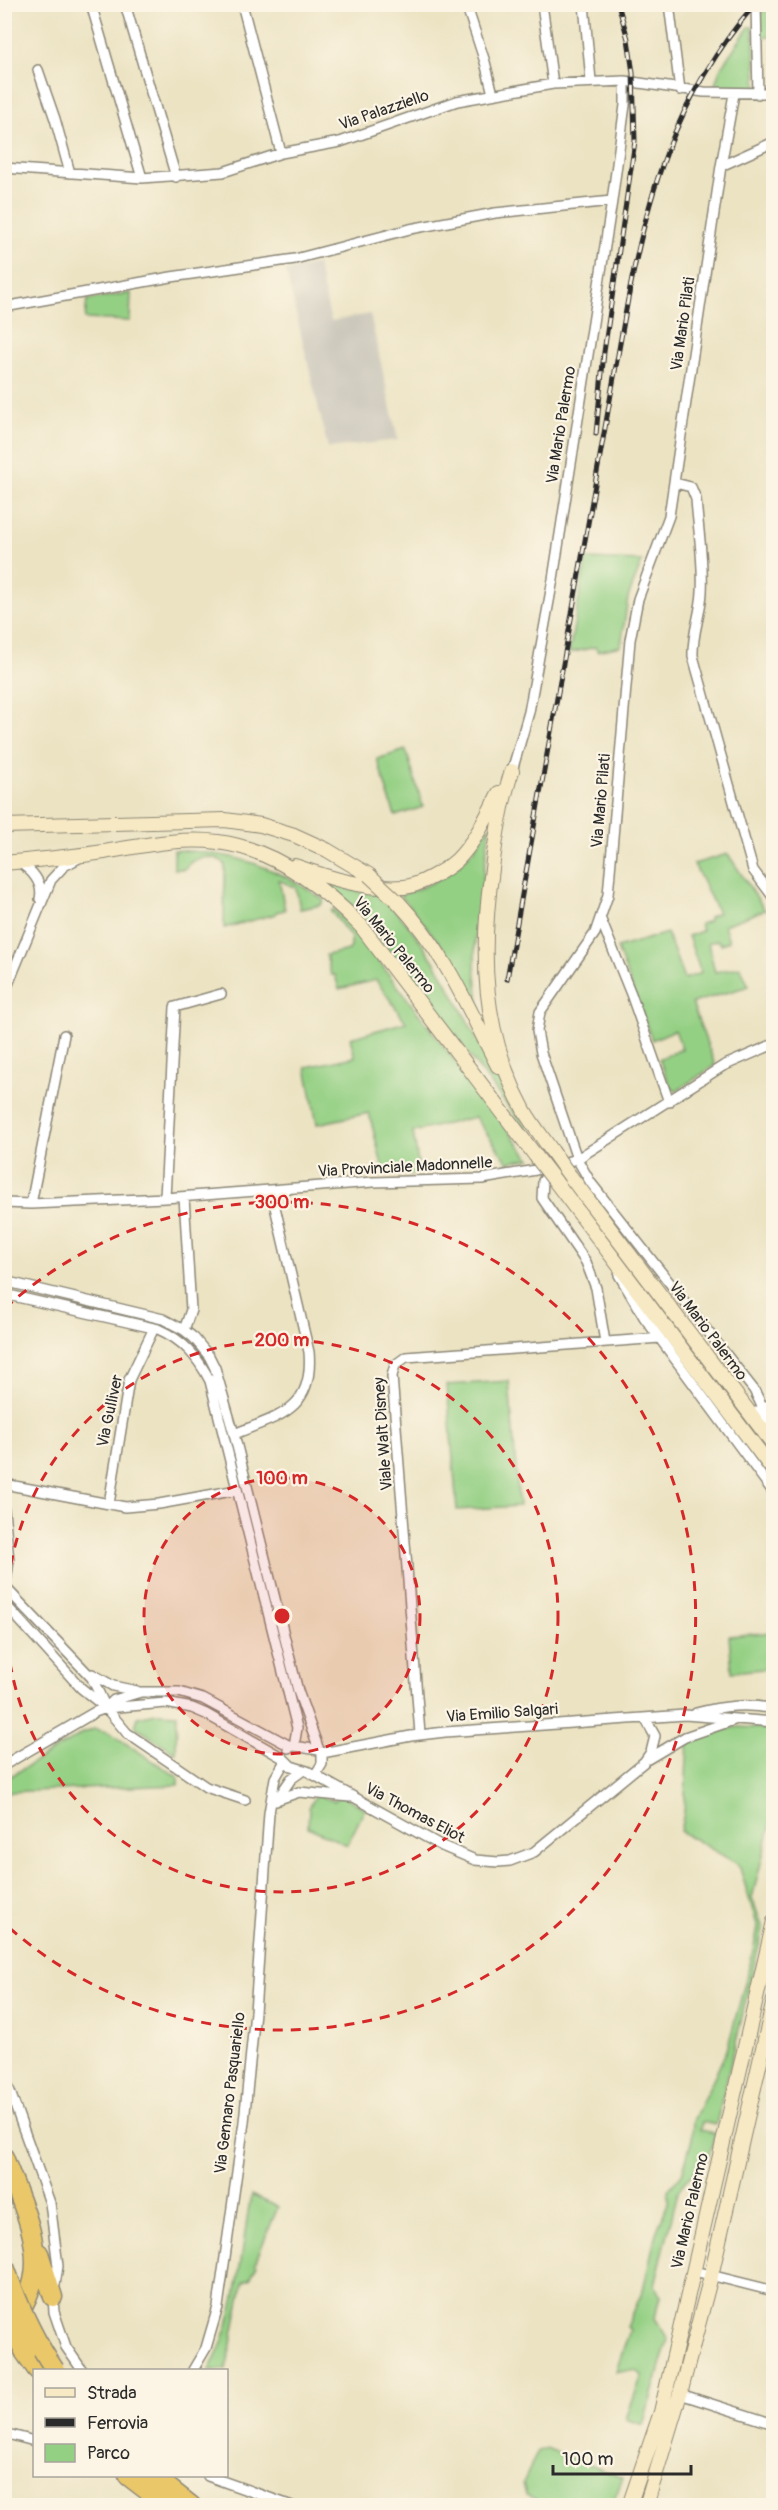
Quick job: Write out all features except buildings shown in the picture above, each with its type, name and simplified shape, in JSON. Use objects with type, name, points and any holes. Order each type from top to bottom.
[{"type":"highway","points":[[4,2157],[46,2270],[53,2297]]},
{"type":"highway","points":[[4,2338],[31,2287],[35,2261],[31,2232]]},
{"type":"highway","points":[[5,2266],[19,2306],[37,2345],[54,2369]]},
{"type":"highway","points":[[4,2311],[36,2369]]},
{"type":"highway","points":[[131,2477],[167,2505]]},
{"type":"highway","points":[[157,2477],[192,2505]]},
{"type":"street","points":[[91,4],[142,178]]},
{"type":"street","points":[[125,4],[176,177]]},
{"type":"street","points":[[242,4],[281,153]]},
{"type":"street","points":[[466,4],[493,94]]},
{"type":"street","points":[[542,4],[553,84]]},
{"type":"street","points":[[584,4],[591,81]]},
{"type":"street","points":[[669,4],[680,90]]},
{"type":"street","points":[[756,4],[758,94]]},
{"type":"street","points":[[38,70],[70,172]]},
{"type":"street","name":"Via Palazziello","points":[[4,168],[142,178],[223,172],[281,153],[340,142],[457,101],[553,84],[625,81],[680,90],[734,94],[774,93]]},
{"type":"street","name":"Via Mario Palermo","points":[[512,771],[529,712],[540,658],[612,201],[625,105],[625,81]]},
{"type":"street","name":"Via Mario Pilati","points":[[734,94],[721,166],[669,516],[638,598],[630,640],[608,895],[601,920],[585,950],[540,1012],[537,1030],[541,1053],[577,1158],[591,1183],[754,1390],[757,1412]]},
{"type":"street","points":[[721,166],[774,142]]},
{"type":"street","points":[[4,307],[171,277],[295,259],[410,229],[495,213],[612,201]]},
{"type":"street","points":[[675,483],[691,487],[696,499],[702,589],[700,612],[692,636],[693,656],[753,870],[774,898]]},
{"type":"street","points":[[267,856],[354,884],[405,887],[435,875],[456,860],[474,838],[512,771]]},
{"type":"street","points":[[512,771],[500,807],[485,912],[484,970],[489,1014],[504,1062],[524,1110]]},
{"type":"street","name":"Via Mario Palermo","points":[[4,826],[225,820],[261,825],[294,835],[327,850],[369,875],[398,902],[432,942],[452,973],[503,1077],[524,1110],[570,1176],[757,1412],[770,1440]]},
{"type":"street","name":"Via Mario Palermo","points":[[11,863],[177,841],[219,842],[267,856],[327,893],[361,926],[774,1471]]},
{"type":"street","points":[[4,994],[39,904],[57,872],[87,854]]},
{"type":"street","points":[[11,863],[33,874],[40,885],[39,904]]},
{"type":"street","points":[[601,920],[632,994],[669,1102]]},
{"type":"street","points":[[165,1198],[175,1006],[221,994]]},
{"type":"street","points":[[31,1204],[64,1035]]},
{"type":"street","name":"Via Provinciale Madonnelle","points":[[4,1203],[31,1204],[165,1198],[373,1182],[482,1179],[553,1166],[577,1158],[723,1066],[774,1044]]},
{"type":"street","points":[[553,1166],[543,1181],[542,1197],[586,1262],[596,1288],[604,1342]]},
{"type":"street","points":[[234,1434],[289,1411],[303,1395],[310,1371],[309,1352],[271,1190]]},
{"type":"street","points":[[184,1197],[192,1310],[184,1330]]},
{"type":"street","name":"Via Mario Palermo","points":[[614,1261],[626,1287],[660,1338],[774,1493]]},
{"type":"street","points":[[4,1281],[151,1315],[184,1330],[209,1356],[234,1434],[298,1691],[321,1751],[322,1764],[318,1774],[321,1779]]},
{"type":"street","points":[[4,1294],[154,1328],[172,1336],[185,1346],[203,1367],[210,1381],[297,1728],[292,1746]]},
{"type":"street","name":"Via Gulliver","points":[[109,1504],[129,1380],[154,1328]]},
{"type":"street","name":"Viale Walt Disney","points":[[420,1734],[393,1376],[395,1365],[406,1357],[660,1338]]},
{"type":"street","points":[[757,1412],[774,1401]]},
{"type":"street","points":[[4,1484],[109,1504],[141,1507],[237,1491]]},
{"type":"street","points":[[4,1510],[9,1561],[5,1589],[85,1670],[94,1682],[106,1708]]},
{"type":"street","points":[[4,1603],[81,1688],[106,1708],[128,1732],[206,1787],[245,1800]]},
{"type":"street","points":[[85,1670],[113,1686],[141,1692]]},
{"type":"street","points":[[4,1765],[84,1718],[106,1708],[114,1700],[141,1692],[166,1691],[192,1695],[292,1746],[321,1751]]},
{"type":"street","name":"Via Thomas Eliot","points":[[106,1708],[166,1703],[192,1708],[461,1855],[487,1862],[510,1861],[534,1852],[644,1762],[685,1737],[740,1718]]},
{"type":"street","name":"Via Emilio Salgari","points":[[685,1715],[728,1705],[774,1708]]},
{"type":"street","name":"Via Emilio Salgari","points":[[321,1751],[420,1734],[685,1715],[774,1722]]},
{"type":"street","name":"Via Thomas Eliot","points":[[644,1762],[651,1752],[655,1736],[645,1718]]},
{"type":"street","name":"Via Gennaro Pasquariello","points":[[194,2369],[206,2348],[218,2307],[244,2122],[255,2012],[269,1813],[275,1778],[292,1746]]},
{"type":"street","points":[[269,1813],[291,1779],[304,1771],[319,1767]]},
{"type":"street","points":[[276,1800],[299,1792],[355,1798]]},
{"type":"street","name":"Via Mario Palermo","points":[[629,2505],[661,2412],[774,1921]]},
{"type":"street","points":[[645,2505],[680,2394],[711,2276],[774,2000]]},
{"type":"street","points":[[4,2075],[50,2203],[58,2266],[53,2297],[58,2329],[66,2347],[81,2369]]},
{"type":"street","points":[[693,2271],[774,2291]]},
{"type":"street","points":[[680,2394],[774,2424]]},
{"type":"street","points":[[4,2433],[33,2441]]},
{"type":"street","points":[[214,2477],[292,2505]]},
{"type":"shaded area","points":[[317,264],[331,321],[370,314],[398,440],[328,448],[286,271]]},
{"type":"green space","points":[[769,5],[773,5],[773,37],[759,37],[760,14]]},
{"type":"green space","points":[[749,27],[753,27],[757,90],[718,88],[715,84],[721,67]]},
{"type":"green space","points":[[131,293],[130,321],[85,319],[87,300]]},
{"type":"green space","points":[[586,559],[642,561],[628,598],[621,646],[597,651],[596,647],[569,653]]},
{"type":"green space","points":[[406,750],[423,807],[395,816],[377,759]]},
{"type":"green space","points":[[490,825],[475,939],[475,966],[481,1020],[446,951],[400,895],[442,878],[453,870],[472,851]]},
{"type":"green space","points":[[174,850],[215,854],[253,863],[288,878],[324,900],[321,905],[300,909],[296,888],[279,880],[285,910],[224,928],[225,864],[210,857],[193,861],[185,869],[174,869]]},
{"type":"green space","points":[[728,854],[765,910],[724,925],[729,941],[721,944],[718,940],[708,943],[715,972],[740,967],[749,986],[692,1003],[715,1065],[676,1091],[671,1088],[659,1059],[682,1049],[675,1030],[652,1040],[617,948],[667,933],[684,979],[701,973],[688,936],[702,931],[700,924],[709,921],[709,917],[718,913],[694,864]]},
{"type":"green space","points":[[327,882],[363,893],[379,894],[404,920],[445,979],[496,1075],[534,1137],[532,1138],[367,921]]},
{"type":"green space","points":[[334,909],[357,933],[530,1159],[512,1161],[509,1164],[475,1117],[413,1132],[420,1175],[384,1173],[369,1113],[317,1124],[306,1067],[355,1057],[350,1038],[406,1022],[376,980],[339,989],[335,975],[331,975],[326,955],[349,950],[351,937],[331,911]]},
{"type":"green space","points":[[509,1381],[519,1506],[457,1510],[447,1385]]},
{"type":"green space","points":[[773,1632],[773,1668],[732,1672],[729,1636]]},
{"type":"green space","points":[[156,1713],[177,1714],[176,1753],[135,1727],[138,1717]]},
{"type":"green space","points":[[739,1727],[773,1729],[773,1816],[752,1898],[763,1929],[716,2125],[702,2122],[700,2130],[715,2133],[708,2159],[684,2182],[678,2192],[655,2285],[660,2296],[655,2318],[668,2339],[643,2425],[626,2419],[642,2375],[635,2371],[616,2371],[630,2330],[627,2327],[643,2290],[656,2233],[668,2203],[668,2190],[682,2174],[692,2139],[693,2121],[727,2050],[758,1928],[740,1868],[736,1863],[680,1831],[684,1813],[688,1741],[720,1730]]},
{"type":"green space","points":[[94,1729],[108,1732],[178,1777],[178,1785],[7,1792],[6,1779],[83,1733]]},
{"type":"green space","points":[[341,1794],[365,1809],[347,1845],[308,1827],[309,1808],[316,1795],[334,1801]]},
{"type":"green space","points":[[251,2195],[278,2207],[255,2263],[257,2265],[250,2279],[243,2284],[226,2369],[210,2369],[227,2329],[237,2285]]},
{"type":"green space","points":[[546,2448],[623,2478],[612,2505],[549,2505],[526,2495],[523,2483],[538,2451]]},
{"type":"railway","points":[[596,434],[604,352],[635,141],[633,73],[628,39],[618,4]]},
{"type":"railway","points":[[507,979],[624,321],[642,234],[653,193],[683,114],[727,40],[755,4]]}]
